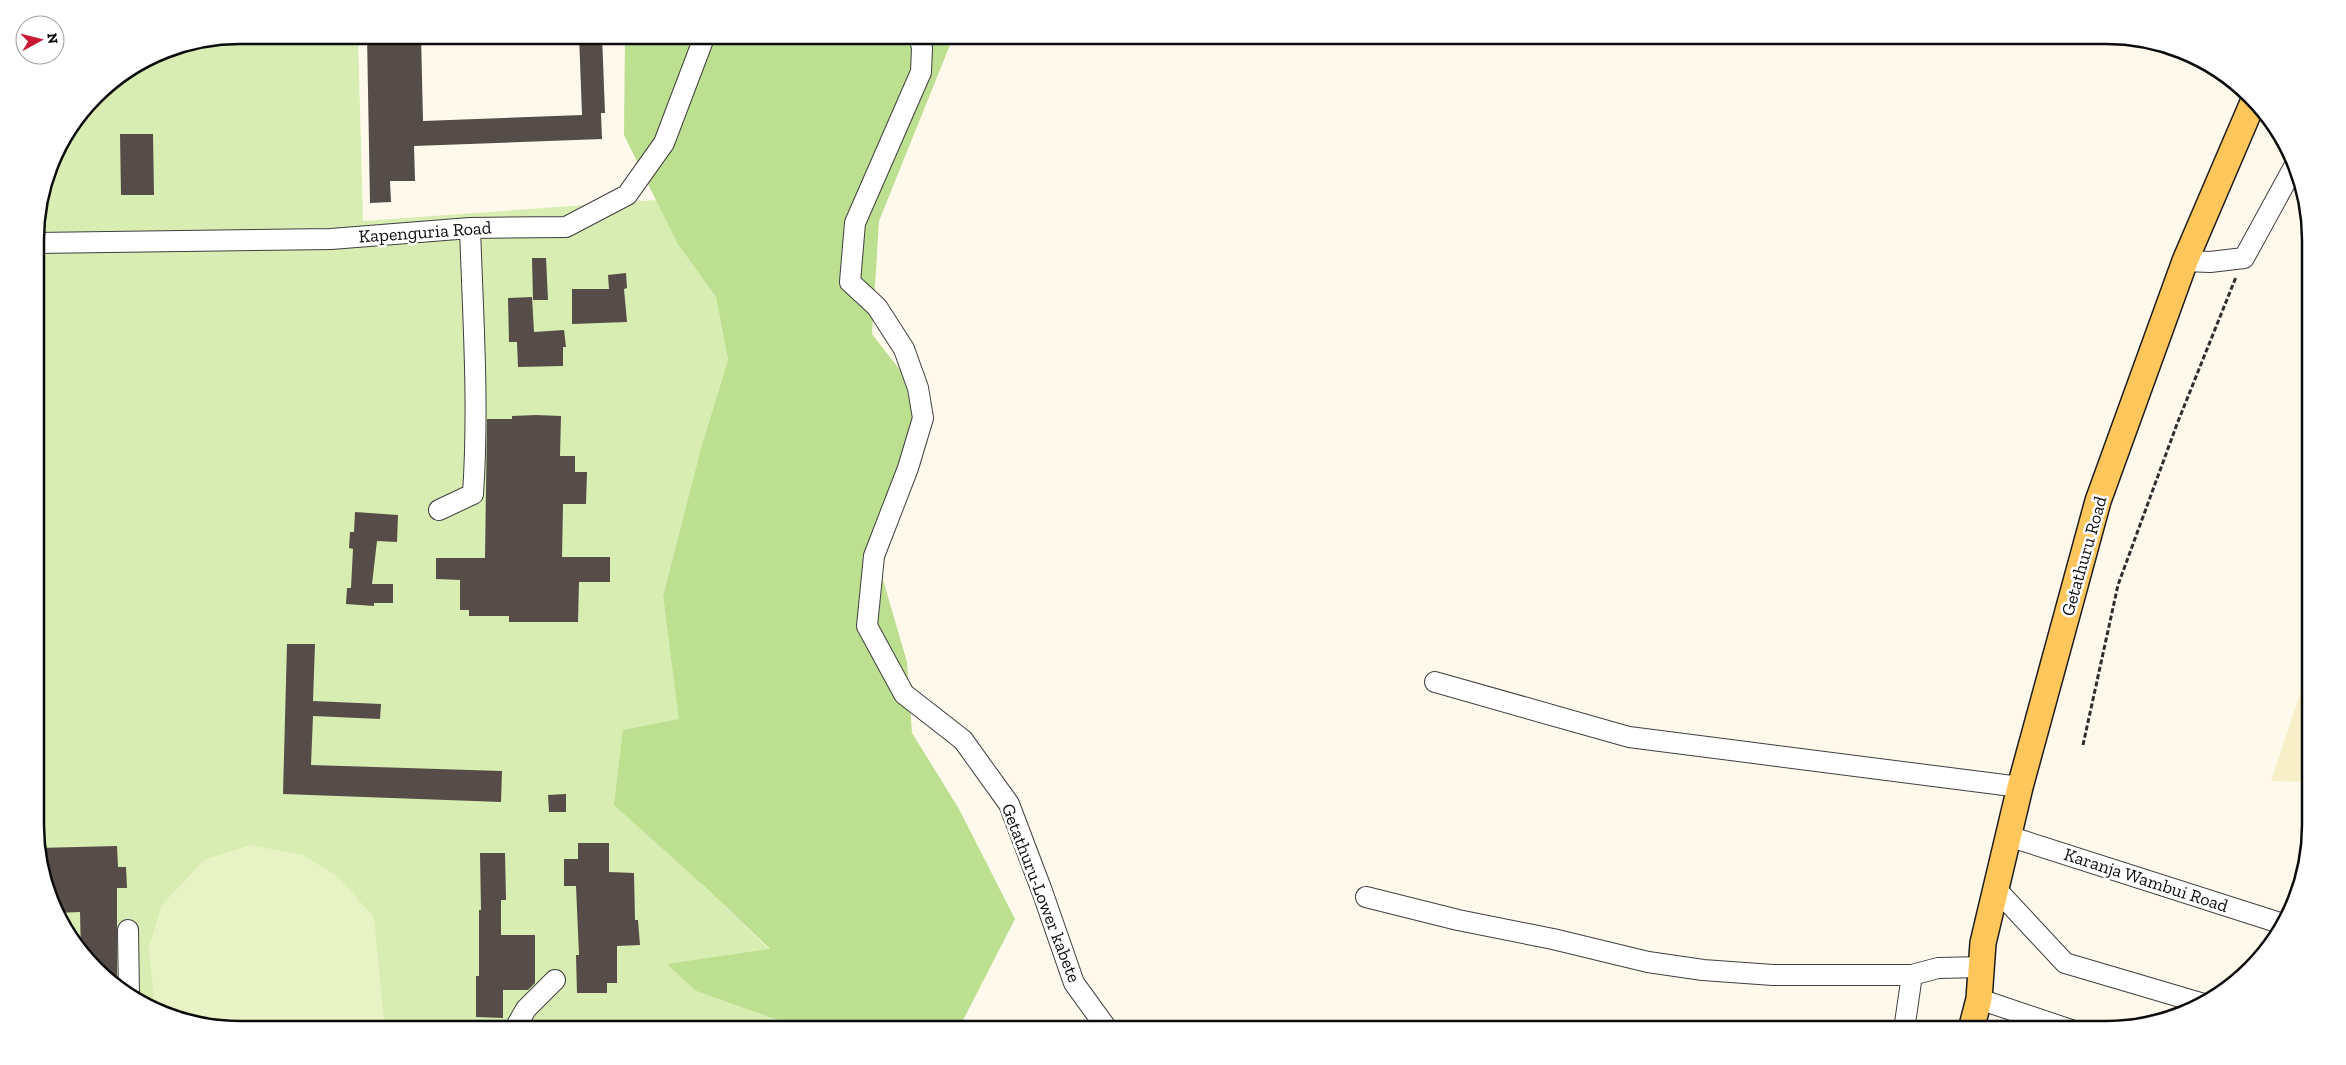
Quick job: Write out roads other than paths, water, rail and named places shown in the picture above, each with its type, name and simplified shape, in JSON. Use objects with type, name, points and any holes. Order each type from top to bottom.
[{"type":"main road","name":"Getathuru Road","points":[[1973,1021],[1978,999],[1983,943],[2020,786],[2098,501],[2185,261],[2251,107]]},
{"type":"street","name":"Kapenguria Road","points":[[44,243],[331,239],[470,228],[566,227],[627,196],[664,143],[702,44]]},
{"type":"street","name":"Getathuru-Lower kabete","points":[[921,44],[921,72],[855,223],[850,282],[877,306],[904,349],[918,388],[923,418],[908,468],[874,556],[867,626],[904,694],[963,740],[1009,804],[1074,983],[1101,1021]]},
{"type":"street","points":[[2185,261],[2210,262],[2244,258],[2291,173]]},
{"type":"street","points":[[439,510],[473,494],[476,445],[476,372],[470,228]]},
{"type":"street","points":[[1435,682],[1629,737],[2020,786]]},
{"type":"street","name":"Karanja Wambui Road","points":[[2008,836],[2277,922]]},
{"type":"street","points":[[1996,889],[2065,963],[2193,1001]]},
{"type":"street","points":[[1366,896],[1458,920],[1553,939],[1648,962],[1703,970],[1773,975],[1912,974],[1938,968],[1982,967]]},
{"type":"street","points":[[128,930],[129,987]]},
{"type":"street","points":[[1905,1021],[1912,974]]},
{"type":"street","points":[[519,1021],[526,1009],[555,980]]},
{"type":"street","points":[[1978,999],[2044,1021]]}]
